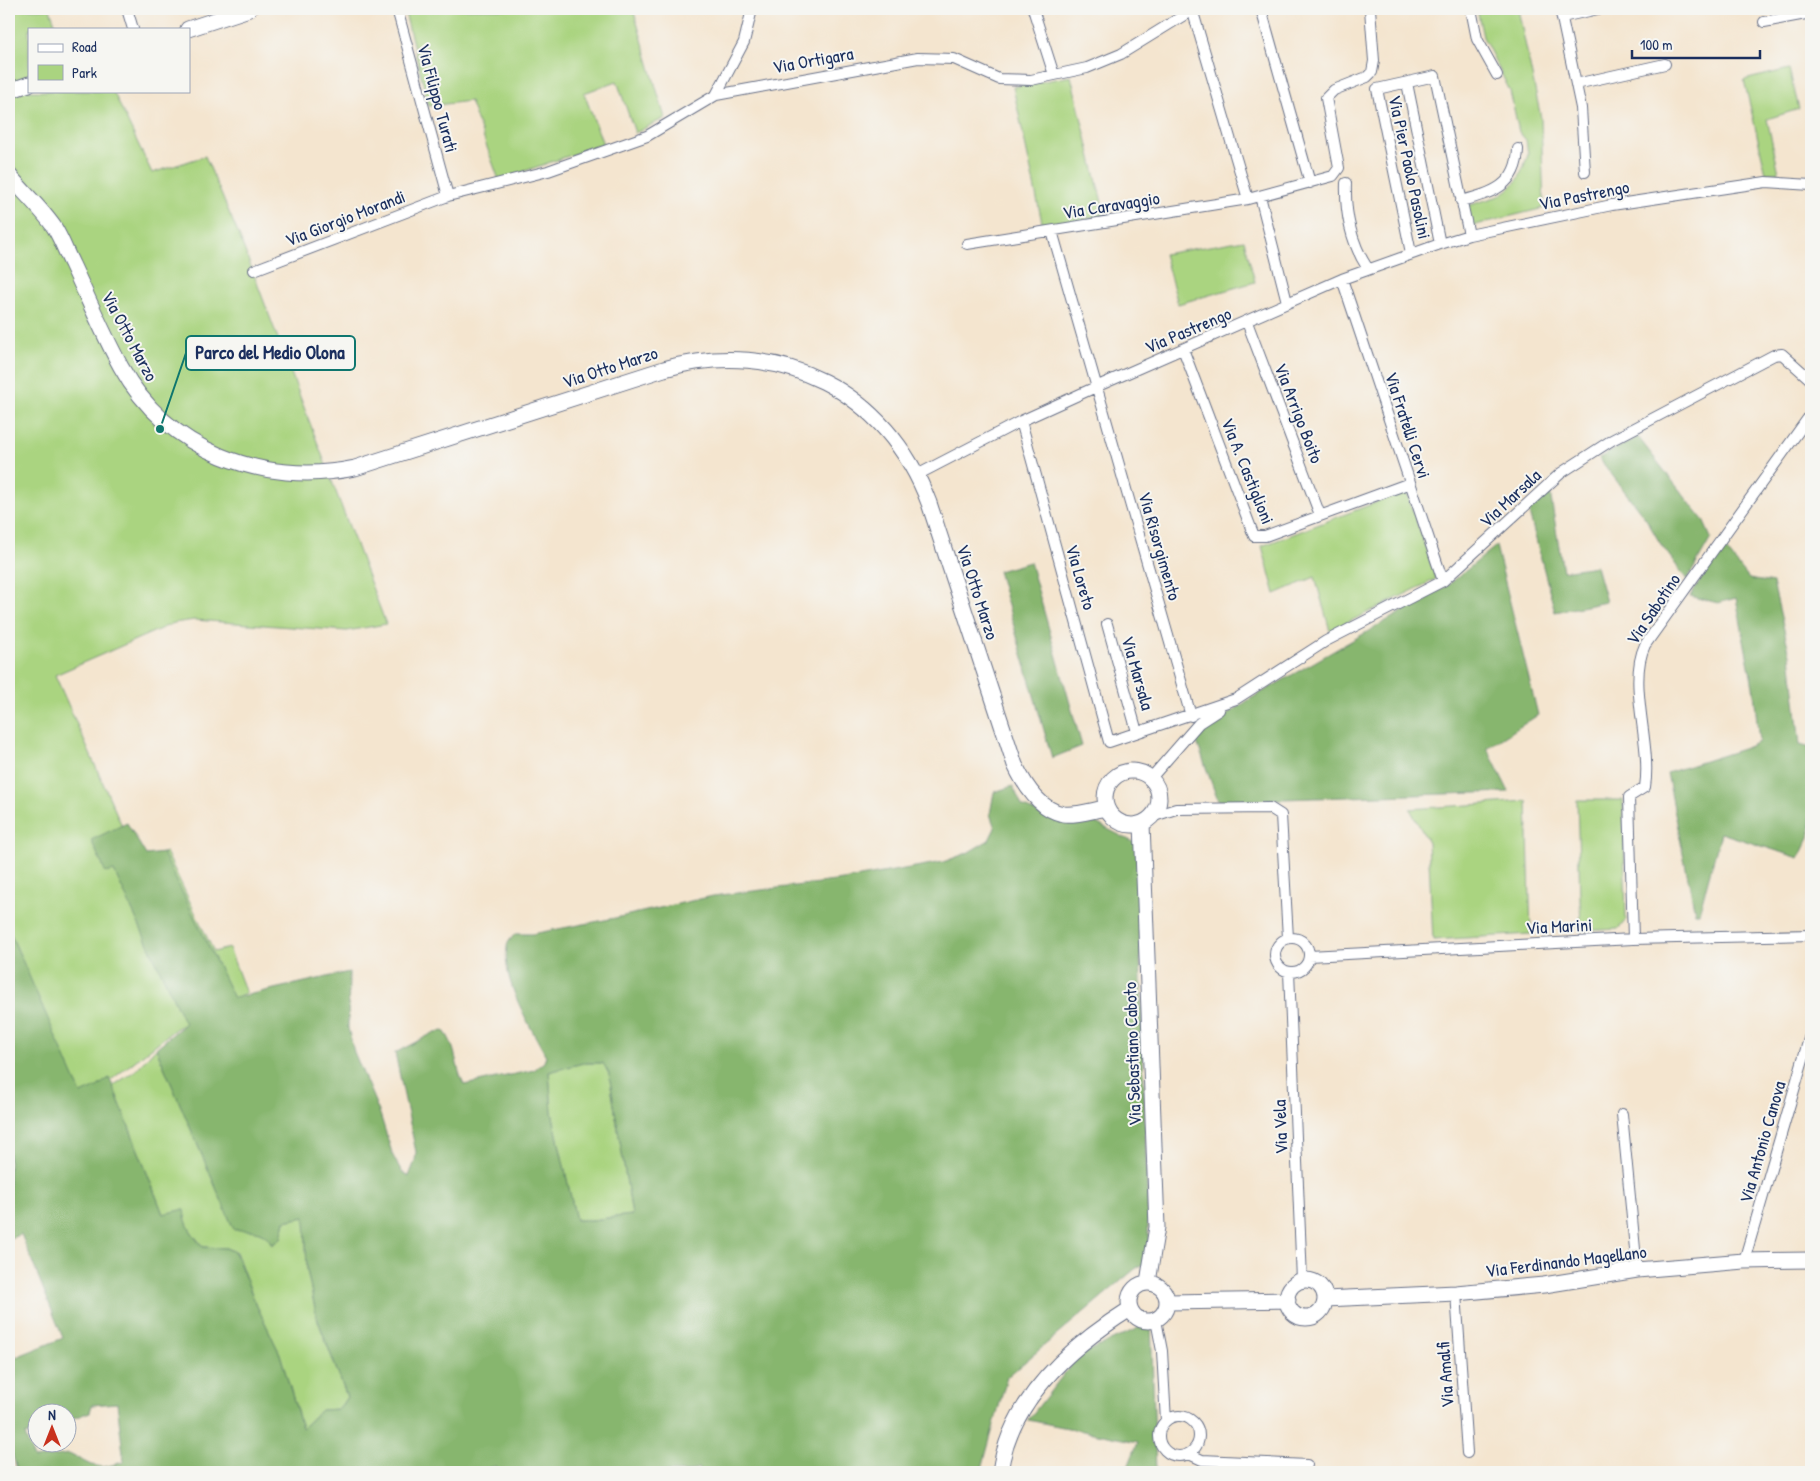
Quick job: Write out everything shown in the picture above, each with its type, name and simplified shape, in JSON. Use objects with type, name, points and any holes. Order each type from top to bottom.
[{"type":"street","points":[[127,9],[133,28]]},
{"type":"street","points":[[190,28],[249,9]]},
{"type":"street","name":"Via Filippo Turati","points":[[397,9],[448,196]]},
{"type":"street","points":[[716,94],[744,42],[752,9]]},
{"type":"street","points":[[1033,9],[1054,75]]},
{"type":"street","points":[[1261,9],[1310,183]]},
{"type":"street","name":"Via Caravaggio","points":[[967,244],[1248,199],[1333,176],[1339,168],[1326,98],[1334,90],[1367,77],[1372,72],[1374,61],[1370,9]]},
{"type":"street","points":[[1471,9],[1477,39],[1497,75]]},
{"type":"street","points":[[1585,172],[1581,108],[1561,13],[1598,9]]},
{"type":"street","points":[[1188,10],[1248,199]]},
{"type":"street","name":"Via Ortigara","points":[[448,196],[548,171],[646,136],[716,94],[918,58],[954,60],[999,79],[1031,80],[1087,68],[1121,54],[1188,10]]},
{"type":"street","points":[[1764,22],[1811,13]]},
{"type":"street","points":[[1576,84],[1665,64]]},
{"type":"street","name":"Via Pier Paolo Pasolini","points":[[1412,253],[1377,89],[1435,76],[1469,235]]},
{"type":"street","name":"Via Pier Paolo Pasolini","points":[[1407,83],[1440,244]]},
{"type":"street","points":[[9,91],[28,84]]},
{"type":"street","points":[[1461,201],[1492,192],[1504,184],[1513,174],[1518,161],[1518,148]]},
{"type":"street","name":"Via Otto Marzo","points":[[9,175],[54,227],[115,355],[138,393],[159,416],[182,435],[208,451],[236,463],[265,470],[295,474],[348,470],[664,369],[696,361],[729,359],[778,364],[809,375],[839,390],[865,409],[889,432],[917,475],[929,503],[1019,775],[1030,792],[1040,802],[1062,814],[1106,808]]},
{"type":"street","name":"Via Pastrengo","points":[[917,475],[1020,421],[1098,386],[1247,322],[1287,302],[1412,253],[1469,235],[1612,206],[1724,188],[1783,181],[1811,185]]},
{"type":"street","points":[[1346,183],[1347,213],[1350,226],[1368,269]]},
{"type":"street","name":"Via Giorgio Morandi","points":[[254,270],[448,196]]},
{"type":"street","points":[[1260,196],[1287,302]]},
{"type":"street","name":"Via Risorgimento","points":[[1052,231],[1098,386],[1191,716]]},
{"type":"street","name":"Via Fratelli Cervi","points":[[1342,279],[1443,581]]},
{"type":"street","name":"Via Arrigo Boito","points":[[1247,322],[1320,515]]},
{"type":"street","name":"Via A. Castiglioni","points":[[1183,349],[1251,533],[1258,537],[1265,536],[1410,483]]},
{"type":"street","name":"Via Marsala","points":[[1151,778],[1199,723],[1326,642],[1443,581],[1561,473],[1612,440],[1774,355],[1782,354],[1811,380]]},
{"type":"street","name":"Via Sabotino","points":[[1633,939],[1629,797],[1645,787],[1648,769],[1638,676],[1640,655],[1644,645],[1811,414]]},
{"type":"street","name":"Via Loreto","points":[[1020,421],[1110,742]]},
{"type":"street","name":"Via Marsala","points":[[1107,624],[1137,732]]},
{"type":"street","name":"Via Marsala","points":[[1110,742],[1191,716],[1236,699]]},
{"type":"street","points":[[1147,820],[1159,802],[1159,793],[1151,778],[1134,770],[1116,775],[1105,790],[1106,808],[1117,821],[1125,824],[1147,820],[1176,809],[1270,808],[1281,815],[1288,938]]},
{"type":"street","name":"Via Sebastiano Caboto","points":[[1147,820],[1157,1226],[1148,1282]]},
{"type":"street","name":"Via Marini","points":[[1309,956],[1633,939],[1811,934]]},
{"type":"street","points":[[1288,938],[1303,942],[1309,956],[1301,970],[1289,972],[1279,967],[1275,956],[1278,945],[1288,938]]},
{"type":"street","name":"Via Vela","points":[[1289,972],[1302,1280]]},
{"type":"street","name":"Via Antonio Canova","points":[[1744,1261],[1811,1032]]},
{"type":"street","points":[[1622,1114],[1637,1270]]},
{"type":"street","name":"Via Ferdinando Magellano","points":[[1325,1299],[1456,1293],[1544,1285],[1637,1270],[1744,1261],[1811,1260]]},
{"type":"street","points":[[1302,1280],[1318,1284],[1325,1299],[1321,1311],[1310,1317],[1303,1317],[1292,1311],[1288,1300],[1293,1285],[1302,1280]]},
{"type":"street","points":[[1148,1282],[1160,1286],[1167,1296],[1168,1302],[1164,1312],[1156,1320],[1150,1321],[1138,1318],[1130,1309],[1129,1303],[1132,1291],[1136,1286],[1148,1282]]},
{"type":"street","name":"Via Amalfi","points":[[1456,1293],[1467,1454]]},
{"type":"street","points":[[1168,1302],[1288,1300]]},
{"type":"street","points":[[1000,1472],[1006,1442],[1029,1399],[1077,1346],[1098,1329],[1130,1309]]},
{"type":"street","points":[[1156,1320],[1162,1351],[1166,1421]]},
{"type":"street","points":[[1189,1454],[1198,1444],[1199,1430],[1196,1424],[1185,1416],[1172,1417],[1166,1421],[1159,1432],[1159,1438],[1165,1450],[1176,1456],[1189,1454],[1202,1460],[1307,1465]]},
{"type":"green space","points":[[9,9],[50,9],[57,28],[28,28],[28,92],[113,92],[152,173],[205,156],[240,238],[386,624],[347,631],[194,620],[174,623],[55,675],[138,862],[166,852],[214,952],[229,948],[246,993],[216,1005],[174,1030],[9,1161]]},
{"type":"green space","points":[[404,9],[633,9],[665,118],[635,133],[617,81],[584,93],[603,144],[499,180],[470,101],[429,106]]},
{"type":"green space","points":[[1477,9],[1518,9],[1541,118],[1544,208],[1471,226],[1467,206],[1499,196],[1510,188],[1519,178],[1528,155],[1526,140],[1519,132],[1510,91],[1483,37]]},
{"type":"green space","points":[[1789,69],[1799,109],[1767,119],[1779,173],[1766,173],[1744,80]]},
{"type":"green space","points":[[1071,76],[1105,215],[1043,227],[1013,87]]},
{"type":"green space","points":[[1244,240],[1255,282],[1178,304],[1164,254]]},
{"type":"green space","points":[[1638,437],[1703,520],[1711,538],[1687,580],[1660,543],[1646,519],[1599,458]]},
{"type":"green space","points":[[1406,491],[1436,579],[1330,631],[1315,577],[1275,594],[1262,546]]},
{"type":"green space","points":[[1550,492],[1563,571],[1596,566],[1606,602],[1555,612],[1528,509]]},
{"type":"green space","points":[[1496,546],[1538,715],[1487,748],[1509,792],[1218,801],[1195,737],[1250,699],[1447,586]]},
{"type":"green space","points":[[1723,546],[1749,579],[1773,583],[1790,655],[1800,745],[1811,748],[1811,833],[1799,858],[1721,833],[1699,913],[1695,913],[1667,773],[1743,749],[1759,742],[1754,692],[1736,598],[1718,603],[1690,596]]},
{"type":"green space","points":[[1030,562],[1082,746],[1052,758],[998,571]]},
{"type":"green space","points":[[1013,786],[1022,806],[1053,820],[1094,822],[1137,844],[1149,1261],[1135,1269],[1007,1377],[981,1472],[701,1472],[699,1468],[688,1472],[497,1472],[496,1466],[478,1472],[18,1472],[9,1444],[9,1337],[16,1357],[63,1338],[21,1234],[9,1239],[9,930],[81,1094],[97,1087],[109,1078],[163,1214],[184,1209],[190,1230],[203,1247],[226,1248],[235,1252],[255,1302],[280,1354],[302,1428],[321,1410],[339,1409],[347,1397],[317,1318],[307,1270],[305,1217],[285,1221],[281,1238],[272,1245],[265,1235],[256,1231],[234,1230],[156,1048],[185,1024],[114,871],[106,873],[91,840],[127,823],[146,855],[163,853],[234,998],[349,972],[348,1028],[354,1052],[380,1114],[393,1156],[402,1172],[409,1176],[415,1161],[416,1152],[395,1053],[435,1032],[444,1031],[454,1050],[464,1085],[534,1070],[544,1062],[546,1056],[525,1018],[508,974],[506,960],[507,945],[515,934],[532,934],[713,896],[843,880],[943,862],[967,853],[989,840],[995,828],[990,814],[994,792]],"holes":[[[583,1063],[603,1063],[609,1074],[632,1215],[576,1220],[552,1112],[549,1072]]]},
{"type":"green space","points":[[1577,800],[1623,800],[1626,920],[1618,929],[1581,931]]},
{"type":"green space","points":[[1527,801],[1531,934],[1433,940],[1428,842],[1410,809]]},
{"type":"green space","points":[[156,1048],[234,1229],[251,1230],[261,1233],[269,1239],[272,1245],[281,1238],[285,1221],[305,1216],[307,1270],[317,1318],[347,1397],[339,1409],[321,1410],[302,1428],[280,1354],[255,1302],[236,1252],[226,1248],[203,1247],[190,1230],[184,1218],[163,1214],[113,1086],[136,1070]]},
{"type":"green space","points":[[583,1063],[604,1063],[609,1074],[632,1215],[576,1220],[552,1112],[549,1072]]},
{"type":"green space","points":[[1151,1322],[1156,1472],[1126,1472],[1138,1442],[1028,1420],[1078,1356]]},
{"type":"place","name":"Parco del Medio Olona","points":[[160,429]]}]
